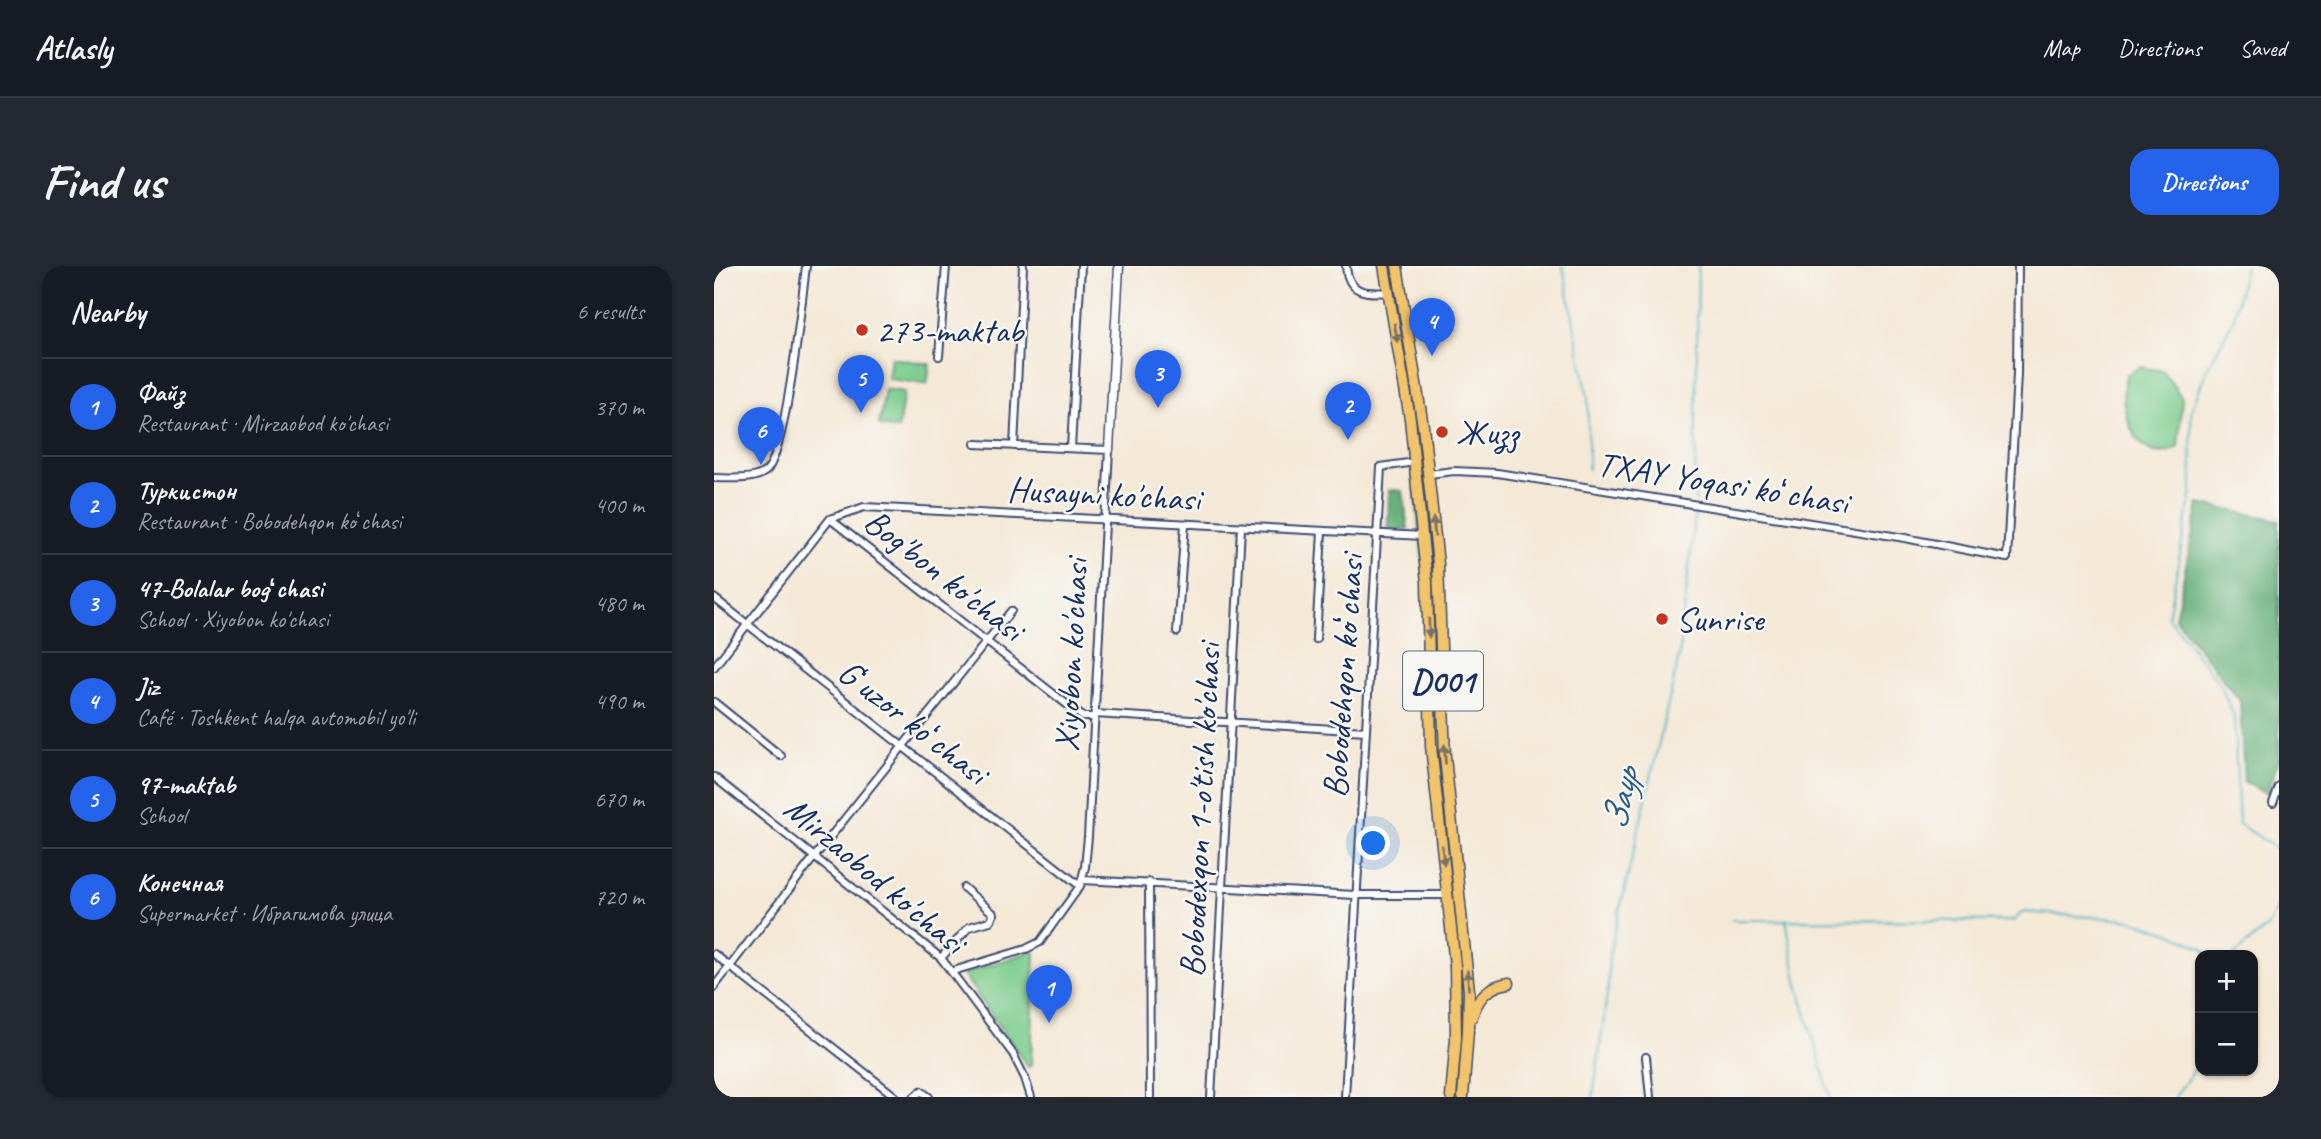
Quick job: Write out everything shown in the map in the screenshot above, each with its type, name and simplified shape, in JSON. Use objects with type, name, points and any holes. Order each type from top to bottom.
[{"type":"highway","name":"D001","points":[[1384,266],[1415,462],[1428,595],[1432,761],[1455,965],[1455,1038],[1451,1097]]},
{"type":"highway","name":"D001","points":[[1397,266],[1429,474],[1438,565],[1445,757],[1468,978],[1468,1031],[1463,1097]]},
{"type":"highway","points":[[1389,292],[1401,291]]},
{"type":"highway","points":[[1430,656],[1442,656]]},
{"type":"highway","points":[[1468,1031],[1473,1012],[1482,995],[1490,988],[1509,984]]},
{"type":"street","points":[[714,478],[757,475],[768,469],[774,458],[795,354],[806,266]]},
{"type":"street","points":[[939,356],[946,266]]},
{"type":"street","points":[[1014,446],[1023,266]]},
{"type":"street","points":[[1071,448],[1081,266]]},
{"type":"street","name":"Xiyobon ko'chasi","points":[[953,971],[1026,949],[1040,942],[1082,883],[1088,837],[1119,266]]},
{"type":"street","points":[[1346,266],[1347,279],[1352,286],[1372,293],[1389,292]]},
{"type":"street","name":"TXAY Yoqasi koʻchasi","points":[[1429,474],[1454,471],[1497,473],[1892,536],[2007,558],[2017,374],[2018,266]]},
{"type":"street","points":[[975,444],[1109,450]]},
{"type":"street","name":"Bobodehqon koʻchasi","points":[[1345,1097],[1381,467],[1415,462]]},
{"type":"street","name":"Husayni ko'chasi","points":[[830,519],[864,507],[1423,536]]},
{"type":"street","points":[[714,667],[830,519]]},
{"type":"street","name":"Bog'bon ko'chasi","points":[[830,519],[1083,717],[1230,722],[1366,731]]},
{"type":"street","points":[[1177,632],[1185,524]]},
{"type":"street","name":"Bobodexqon 1-o'tish ko'chasi","points":[[1211,1097],[1241,527]]},
{"type":"street","points":[[1316,639],[1322,531]]},
{"type":"street","name":"Gʻuzor koʻchasi","points":[[714,598],[1082,883]]},
{"type":"street","points":[[714,987],[1011,611]]},
{"type":"street","points":[[714,702],[780,756]]},
{"type":"street","name":"Mirzaobod ko'chasi","points":[[714,777],[941,958],[1013,1054],[1031,1097]]},
{"type":"street","points":[[2273,803],[2279,787]]},
{"type":"street","points":[[1082,883],[1149,882],[1355,895],[1447,895]]},
{"type":"street","points":[[1149,882],[1150,1097]]},
{"type":"street","points":[[941,958],[969,927],[990,921],[994,914],[964,888]]},
{"type":"street","points":[[714,954],[896,1097]]},
{"type":"street","points":[[1646,1056],[1650,1097]]},
{"type":"street","points":[[914,1097],[922,1091],[929,1097]]},
{"type":"green space","points":[[1396,304],[1417,412],[1433,558],[1436,652],[1433,652]]},
{"type":"green space","points":[[891,358],[930,364],[927,384],[888,379]]},
{"type":"green space","points":[[2140,367],[2163,371],[2182,398],[2178,447],[2167,452],[2148,449],[2141,443],[2126,415],[2123,397],[2126,375]]},
{"type":"green space","points":[[885,389],[904,392],[898,429],[879,426]]},
{"type":"green space","points":[[1389,490],[1403,491],[1408,529],[1388,529]]},
{"type":"green space","points":[[2199,504],[2279,520],[2279,760],[2266,793],[2244,782],[2240,701],[2175,618]]},
{"type":"green space","points":[[1437,665],[1441,776],[1464,982],[1464,1045],[1458,1097],[1453,1097],[1459,1044],[1436,776],[1432,666]]},
{"type":"green space","points":[[1032,951],[1035,953],[1031,1066],[1028,1067],[963,974]]},
{"type":"waterway","points":[[1563,266],[1588,397],[1588,469]]},
{"type":"waterway","name":"Заур","points":[[1695,501],[1698,266]]},
{"type":"waterway","points":[[2245,266],[2233,321],[2207,369],[2191,411],[2192,491],[2168,617],[2220,684],[2234,716],[2239,824],[2279,850]]},
{"type":"waterway","name":"Заур","points":[[1593,1097],[1608,988],[1609,956],[1679,657],[1695,513]]},
{"type":"waterway","points":[[2240,950],[2267,927],[2279,905]]},
{"type":"waterway","points":[[1732,920],[2013,921],[2023,912],[2131,920],[2170,933],[2204,950]]},
{"type":"waterway","points":[[1786,919],[1797,981],[1830,1097]]},
{"type":"waterway","points":[[2175,1097],[2195,1068]]},
{"type":"place","name":"273-maktab","points":[[862,330]]},
{"type":"place","name":"Jiz","points":[[1432,356]]},
{"type":"place","name":"47-Bolalar bogʻchasi","points":[[1158,408]]},
{"type":"place","name":"97-maktab","points":[[861,413]]},
{"type":"place","name":"Жизз","points":[[1442,432]]},
{"type":"place","name":"Туркистон","points":[[1348,440]]},
{"type":"place","name":"Конечная","points":[[761,465]]},
{"type":"place","name":"Sunrise","points":[[1662,619]]},
{"type":"place","name":"Файз","points":[[1049,1023]]}]
